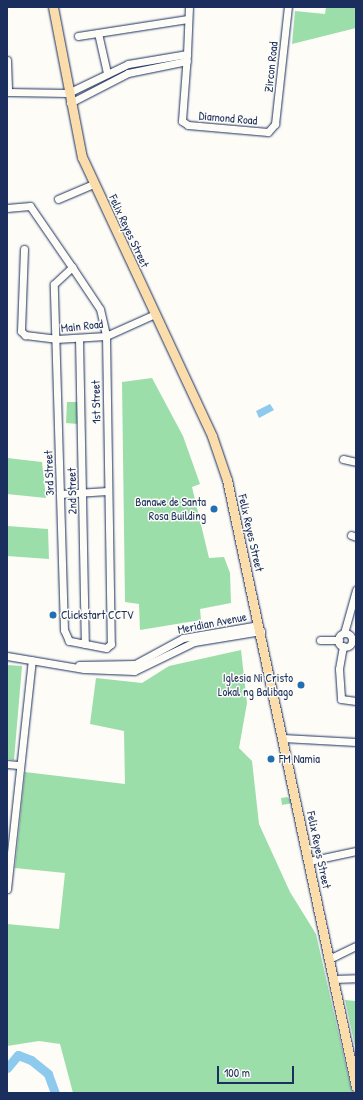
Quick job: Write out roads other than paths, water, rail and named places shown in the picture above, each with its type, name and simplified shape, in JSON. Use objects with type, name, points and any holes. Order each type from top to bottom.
[{"type":"main road","name":"Felix Reyes Street","points":[[53,7],[78,142],[94,184],[155,314],[222,464],[260,628],[356,1087]]},
{"type":"street","points":[[187,58],[188,19],[190,7]]},
{"type":"street","name":"Zircon Road","points":[[272,130],[288,7]]},
{"type":"street","points":[[78,36],[188,19]]},
{"type":"street","points":[[98,33],[106,71]]},
{"type":"street","points":[[7,60],[8,92],[68,93],[106,71],[128,64],[187,58]]},
{"type":"street","points":[[70,103],[128,74],[187,58]]},
{"type":"street","name":"Diamond Road","points":[[187,58],[182,121],[188,125],[263,132],[272,130]]},
{"type":"street","points":[[58,199],[94,184]]},
{"type":"street","name":"1st Street","points":[[7,208],[30,206],[100,309],[106,336],[112,644]]},
{"type":"street","name":"Main Road","points":[[24,249],[20,331],[31,336],[56,340],[106,336],[155,314]]},
{"type":"street","name":"3rd Street","points":[[72,266],[54,284],[65,634],[69,641],[106,648],[112,644]]},
{"type":"street","name":"2nd Street","points":[[79,338],[85,644]]},
{"type":"street","points":[[343,459],[356,462]]},
{"type":"street","points":[[60,494],[108,491]]},
{"type":"street","points":[[339,640],[344,633],[356,590]]},
{"type":"street","name":"Meridian Avenue","points":[[7,656],[79,665],[135,664],[183,638],[260,628]]},
{"type":"street","points":[[344,633],[354,641],[344,646]]},
{"type":"street","points":[[320,640],[339,640]]},
{"type":"street","points":[[339,640],[344,646]]},
{"type":"street","points":[[344,646],[339,670],[341,699],[356,701]]},
{"type":"street","points":[[7,889],[18,765],[32,660]]},
{"type":"street","points":[[283,738],[356,742]]},
{"type":"street","points":[[7,764],[18,765]]},
{"type":"street","points":[[309,861],[356,851]]},
{"type":"street","points":[[329,959],[356,946]]},
{"type":"street","points":[[333,979],[356,978]]},
{"type":"water","points":[[270,404],[274,410],[259,418],[256,411]]},
{"type":"waterway","points":[[7,1068],[18,1055],[31,1060],[48,1074],[55,1093]]},
{"type":"place","name":"Banawe de Santa Rosa Building","points":[[214,509]]},
{"type":"place","name":"Clickstart CCTV","points":[[53,615]]},
{"type":"place","name":"Iglesia Ni Cristo Lokal ng Balibago","points":[[301,685]]},
{"type":"place","name":"FM Namia","points":[[271,759]]}]
